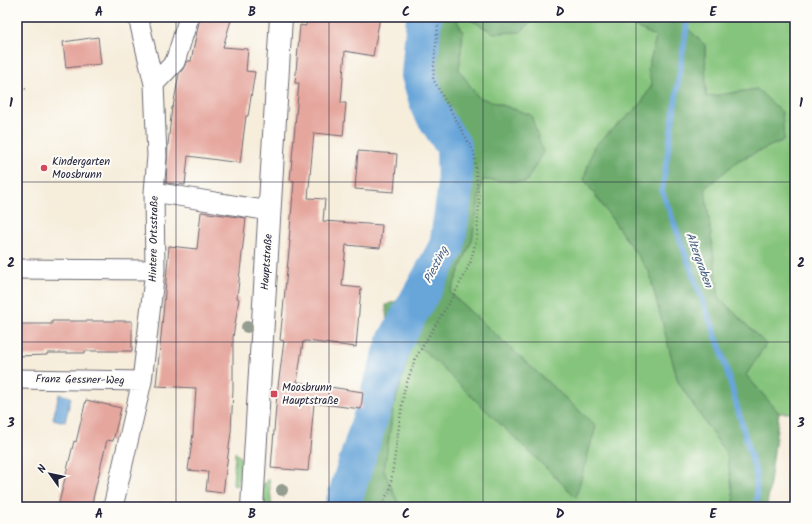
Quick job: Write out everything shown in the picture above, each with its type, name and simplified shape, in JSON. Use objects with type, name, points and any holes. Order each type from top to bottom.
[{"type":"main road","name":"Hauptstraße","points":[[252,507],[281,17]]},
{"type":"street","name":"Hintere Ortsstraße","points":[[113,507],[142,381],[156,270],[154,192],[157,156],[154,84],[138,17]]},
{"type":"street","points":[[154,84],[175,62],[189,17]]},
{"type":"street","points":[[154,192],[270,211]]},
{"type":"street","points":[[17,269],[156,270]]},
{"type":"street","name":"Franz Gessner-Weg","points":[[17,379],[142,381]]},
{"type":"path","points":[[381,507],[390,489],[404,391],[415,359],[456,291],[471,261],[477,236],[478,203],[474,152],[433,79],[439,17]]},
{"type":"path","points":[[17,87],[27,89]]},
{"type":"green space","points":[[429,17],[455,17],[463,32],[459,70],[478,97],[531,115],[543,152],[526,182],[482,180],[472,240],[450,293],[596,426],[576,497],[413,340],[393,410],[384,471],[400,507],[350,507],[360,440],[388,364],[386,305],[427,289],[444,245],[439,220],[441,155],[423,123]]},
{"type":"green space","points":[[455,17],[466,17],[494,33],[521,32],[535,17],[617,17],[656,37],[648,69],[652,85],[640,105],[594,146],[584,179],[649,272],[678,382],[727,455],[735,507],[400,507],[384,471],[393,410],[413,339],[575,496],[596,426],[450,293],[472,240],[482,179],[526,182],[531,115],[478,97],[459,70],[463,32]]},
{"type":"green space","points":[[466,17],[535,17],[521,32],[494,33]]},
{"type":"green space","points":[[617,17],[680,17],[684,25],[705,45],[706,97],[757,89],[782,112],[784,140],[739,160],[705,188],[719,298],[766,344],[746,375],[779,413],[767,507],[735,507],[727,455],[678,382],[649,272],[584,179],[594,146],[640,105],[652,85],[648,69],[656,37]]},
{"type":"green space","points":[[680,17],[795,17],[795,413],[779,413],[746,375],[766,344],[719,298],[705,188],[739,160],[784,140],[757,89],[706,97],[705,45],[684,25]]},
{"type":"green space","points":[[235,452],[241,458],[238,486],[233,485]]},
{"type":"green space","points":[[269,479],[272,507],[264,507],[262,486]]},
{"type":"water","points":[[59,394],[71,397],[65,422],[53,419]]},
{"type":"building","points":[[200,17],[232,17],[223,47],[248,49],[246,71],[255,72],[248,116],[246,116],[240,163],[188,156],[185,185],[166,183],[172,107],[179,74],[187,61],[191,61]]},
{"type":"building","points":[[307,17],[380,17],[373,56],[345,51],[341,103],[346,103],[343,136],[314,133],[308,198],[325,199],[323,221],[382,225],[380,248],[346,245],[342,286],[361,288],[356,347],[306,341],[303,342],[297,382],[363,392],[361,409],[314,403],[308,471],[271,468],[277,394],[284,341],[280,340],[290,241],[294,181],[290,180],[299,83],[295,83],[300,25],[306,26]]},
{"type":"building","points":[[98,37],[101,64],[66,68],[63,42]]},
{"type":"building","points":[[358,151],[397,154],[394,192],[355,189]]},
{"type":"building","points":[[201,212],[246,218],[237,298],[239,299],[233,337],[231,432],[223,493],[206,491],[208,472],[188,470],[193,434],[196,388],[156,386],[169,246],[197,249]]},
{"type":"building","points":[[52,321],[132,321],[132,351],[85,351],[85,353],[47,353],[47,355],[17,356],[17,324],[52,324]]},
{"type":"building","points":[[86,400],[121,408],[113,441],[107,440],[91,507],[58,507],[74,441],[76,442]]},
{"type":"waterway","name":"Piesting","points":[[342,507],[395,341],[447,246],[455,191],[454,147],[429,108],[419,75],[424,17]]},
{"type":"waterway","name":"Altergraben","points":[[688,17],[662,191],[721,350],[756,474],[757,507]]},
{"type":"place","name":"Kindergarten Moosbrunn","points":[[44,168]]},
{"type":"place","name":"Moosbrunn Hauptstraße","points":[[274,394]]}]
